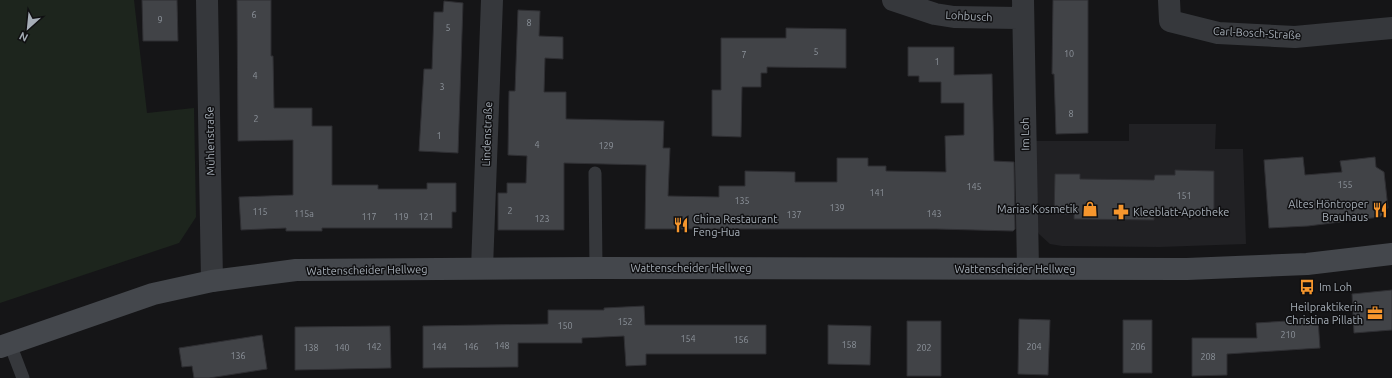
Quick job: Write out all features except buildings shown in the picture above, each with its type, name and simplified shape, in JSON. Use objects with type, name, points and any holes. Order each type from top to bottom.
[{"type":"main road","name":"Wattenscheider Hellweg","points":[[5,345],[153,294],[212,281],[296,270],[482,268],[1187,269],[1307,264],[1392,254]]},
{"type":"street","name":"Mühlenstraße","points":[[207,0],[212,281]]},
{"type":"street","name":"Lindenstraße","points":[[482,268],[492,0]]},
{"type":"street","name":"Lohbusch","points":[[893,0],[934,14],[954,17],[1023,9]]},
{"type":"street","name":"Im Loh","points":[[1023,9],[1028,269]]},
{"type":"street","name":"Carl-Bosch-Straße","points":[[1170,10],[1218,33],[1295,37],[1392,28]]},
{"type":"lane","points":[[595,173],[596,268]]},
{"type":"lane","points":[[5,345],[23,378]]},
{"type":"shaded area","points":[[0,0],[134,0],[147,113],[194,108],[196,217],[179,243],[0,303]]},
{"type":"shaded area","points":[[1129,124],[1216,124],[1215,149],[1243,149],[1246,244],[1159,247],[1062,246],[1050,244],[1039,234],[1034,225],[1033,141],[1129,141]]},
{"type":"place","name":"Marias Kosmetik","points":[[1090,209]]},
{"type":"place","name":"Altes Höntroper Brauhaus","points":[[1380,210]]},
{"type":"place","name":"Kleeblatt-Apotheke","points":[[1121,212]]},
{"type":"place","name":"China Restaurant Feng-Hua","points":[[681,225]]},
{"type":"place","name":"Im Loh","points":[[1307,287]]},
{"type":"place","name":"Heilpraktikerin Christina Pillath","points":[[1375,313]]}]
